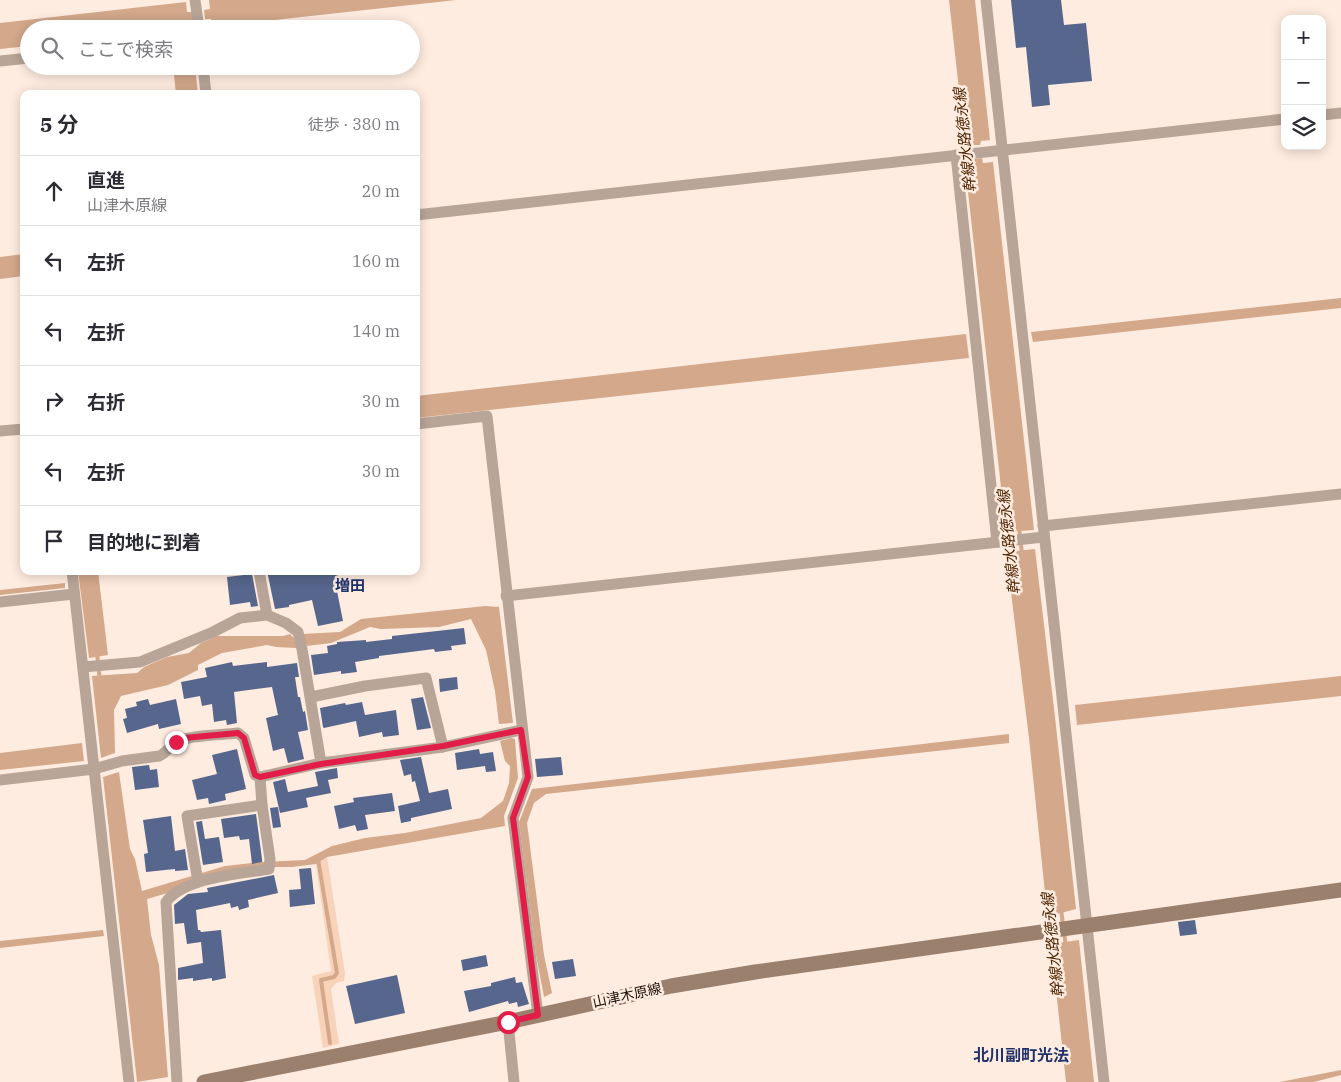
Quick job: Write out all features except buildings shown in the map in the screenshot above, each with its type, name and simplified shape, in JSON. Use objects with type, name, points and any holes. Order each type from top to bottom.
[{"type":"street","points":[[986,0],[1004,150],[1044,532],[1080,926],[1104,1082]]},
{"type":"street","points":[[196,4],[198,20]]},
{"type":"street","points":[[0,61],[20,59]]},
{"type":"street","points":[[204,75],[206,90]]},
{"type":"street","points":[[1326,115],[1341,113]]},
{"type":"street","points":[[420,215],[1281,119]]},
{"type":"street","points":[[956,155],[997,542]]},
{"type":"street","points":[[420,424],[487,416],[521,730],[528,777],[513,818],[538,1015]]},
{"type":"street","points":[[0,431],[20,429]]},
{"type":"street","points":[[506,596],[997,542],[1029,538],[1044,532],[1341,494]]},
{"type":"street","points":[[72,575],[74,594],[89,666],[94,769],[129,1082]]},
{"type":"street","points":[[260,575],[267,615]]},
{"type":"street","points":[[0,602],[74,594]]},
{"type":"street","points":[[89,666],[140,662],[213,632],[240,618],[267,615],[286,623],[298,632],[311,697],[321,764]]},
{"type":"street","points":[[311,697],[365,686],[426,678],[443,746]]},
{"type":"street","points":[[0,780],[94,769],[122,761],[159,756],[184,738],[238,733],[244,738],[255,775],[260,777],[321,764],[443,746],[521,730]]},
{"type":"street","points":[[176,1082],[166,902],[170,896],[196,876],[270,864],[260,777]]},
{"type":"street","points":[[196,876],[187,816],[262,805]]},
{"type":"street","name":"山津木原線","points":[[204,1082],[508,1022],[670,986],[1341,890]]},
{"type":"street","points":[[508,1022],[514,1082]]},
{"type":"shaded area","points":[[327,857],[345,973],[344,981],[336,983],[331,989],[339,1044],[323,1048],[312,976],[331,971],[316,864]]},
{"type":"water","points":[[209,0],[456,0],[275,20],[205,19],[204,10],[210,9]]},
{"type":"water","points":[[949,0],[975,0],[990,140],[981,141],[980,145],[974,145],[973,142],[965,143]]},
{"type":"water","points":[[186,2],[187,12],[192,12],[193,20],[27,20]]},
{"type":"water","points":[[20,21],[20,47],[0,49],[0,23]]},
{"type":"water","points":[[174,75],[196,75],[198,90],[176,90]]},
{"type":"water","points":[[982,158],[983,163],[993,162],[1034,530],[1006,532],[965,165],[974,164],[974,159]]},
{"type":"water","points":[[20,254],[20,276],[0,279],[0,257]]},
{"type":"water","points":[[1341,298],[1341,308],[1033,342],[1031,332]]},
{"type":"water","points":[[966,334],[969,358],[420,418],[420,396]]},
{"type":"water","points":[[1035,549],[1076,909],[1057,914],[1056,911],[1047,912],[1029,738],[1006,552]]},
{"type":"water","points":[[79,575],[98,575],[108,655],[89,658]]},
{"type":"water","points":[[65,583],[65,588],[0,595],[0,590]]},
{"type":"water","points":[[485,606],[499,607],[513,723],[499,724],[495,691],[486,650],[471,619],[439,627],[381,629],[370,627],[331,643],[307,646],[302,634],[340,632],[361,619]]},
{"type":"water","points":[[290,634],[296,640],[296,648],[267,645],[222,653],[198,665],[198,670],[168,685],[121,696],[114,710],[115,753],[101,758],[92,676],[137,673],[144,667],[167,657],[189,653],[201,643],[217,636],[283,636]]},
{"type":"water","points":[[1341,676],[1341,696],[1077,725],[1075,705]]},
{"type":"water","points":[[1009,734],[1009,743],[546,794],[534,803],[527,823],[544,955],[552,993],[544,997],[536,955],[519,822],[532,789]]},
{"type":"water","points":[[511,738],[515,739],[518,778],[504,816],[505,826],[327,857],[316,864],[292,867],[257,867],[147,899],[151,935],[159,965],[168,1077],[137,1082],[103,777],[119,772],[130,849],[135,859],[142,891],[225,866],[305,860],[332,846],[365,838],[405,833],[481,818],[503,801],[509,783],[510,766],[505,761],[500,741]]},
{"type":"water","points":[[82,743],[84,761],[0,770],[0,753]]},
{"type":"water","points":[[103,930],[104,936],[0,948],[0,941]]},
{"type":"water","points":[[1079,940],[1094,1082],[1066,1082],[1051,944]]},
{"type":"water","points":[[1341,1070],[1341,1075],[1314,1082],[1280,1082]]},
{"type":"waterway","name":"幹線水路徳永線","points":[[1019,527],[1022,554]]},
{"type":"waterway","points":[[97,653],[100,681]]},
{"type":"waterway","points":[[318,859],[337,973],[334,977],[321,980],[330,1043]]},
{"type":"waterway","name":"幹線水路徳永線","points":[[1061,909],[1063,925]]},
{"type":"waterway","name":"幹線水路徳永線","points":[[1064,932],[1066,947]]},
{"type":"district","name":"増田","points":[[350,586]]},
{"type":"district","name":"北川副町光法","points":[[1021,1055]]},
{"type":"route","points":[[176,742],[184,738],[238,733],[244,738],[255,775],[260,777],[321,764],[443,746],[521,730],[528,777],[513,818],[538,1015],[508,1022]]}]
